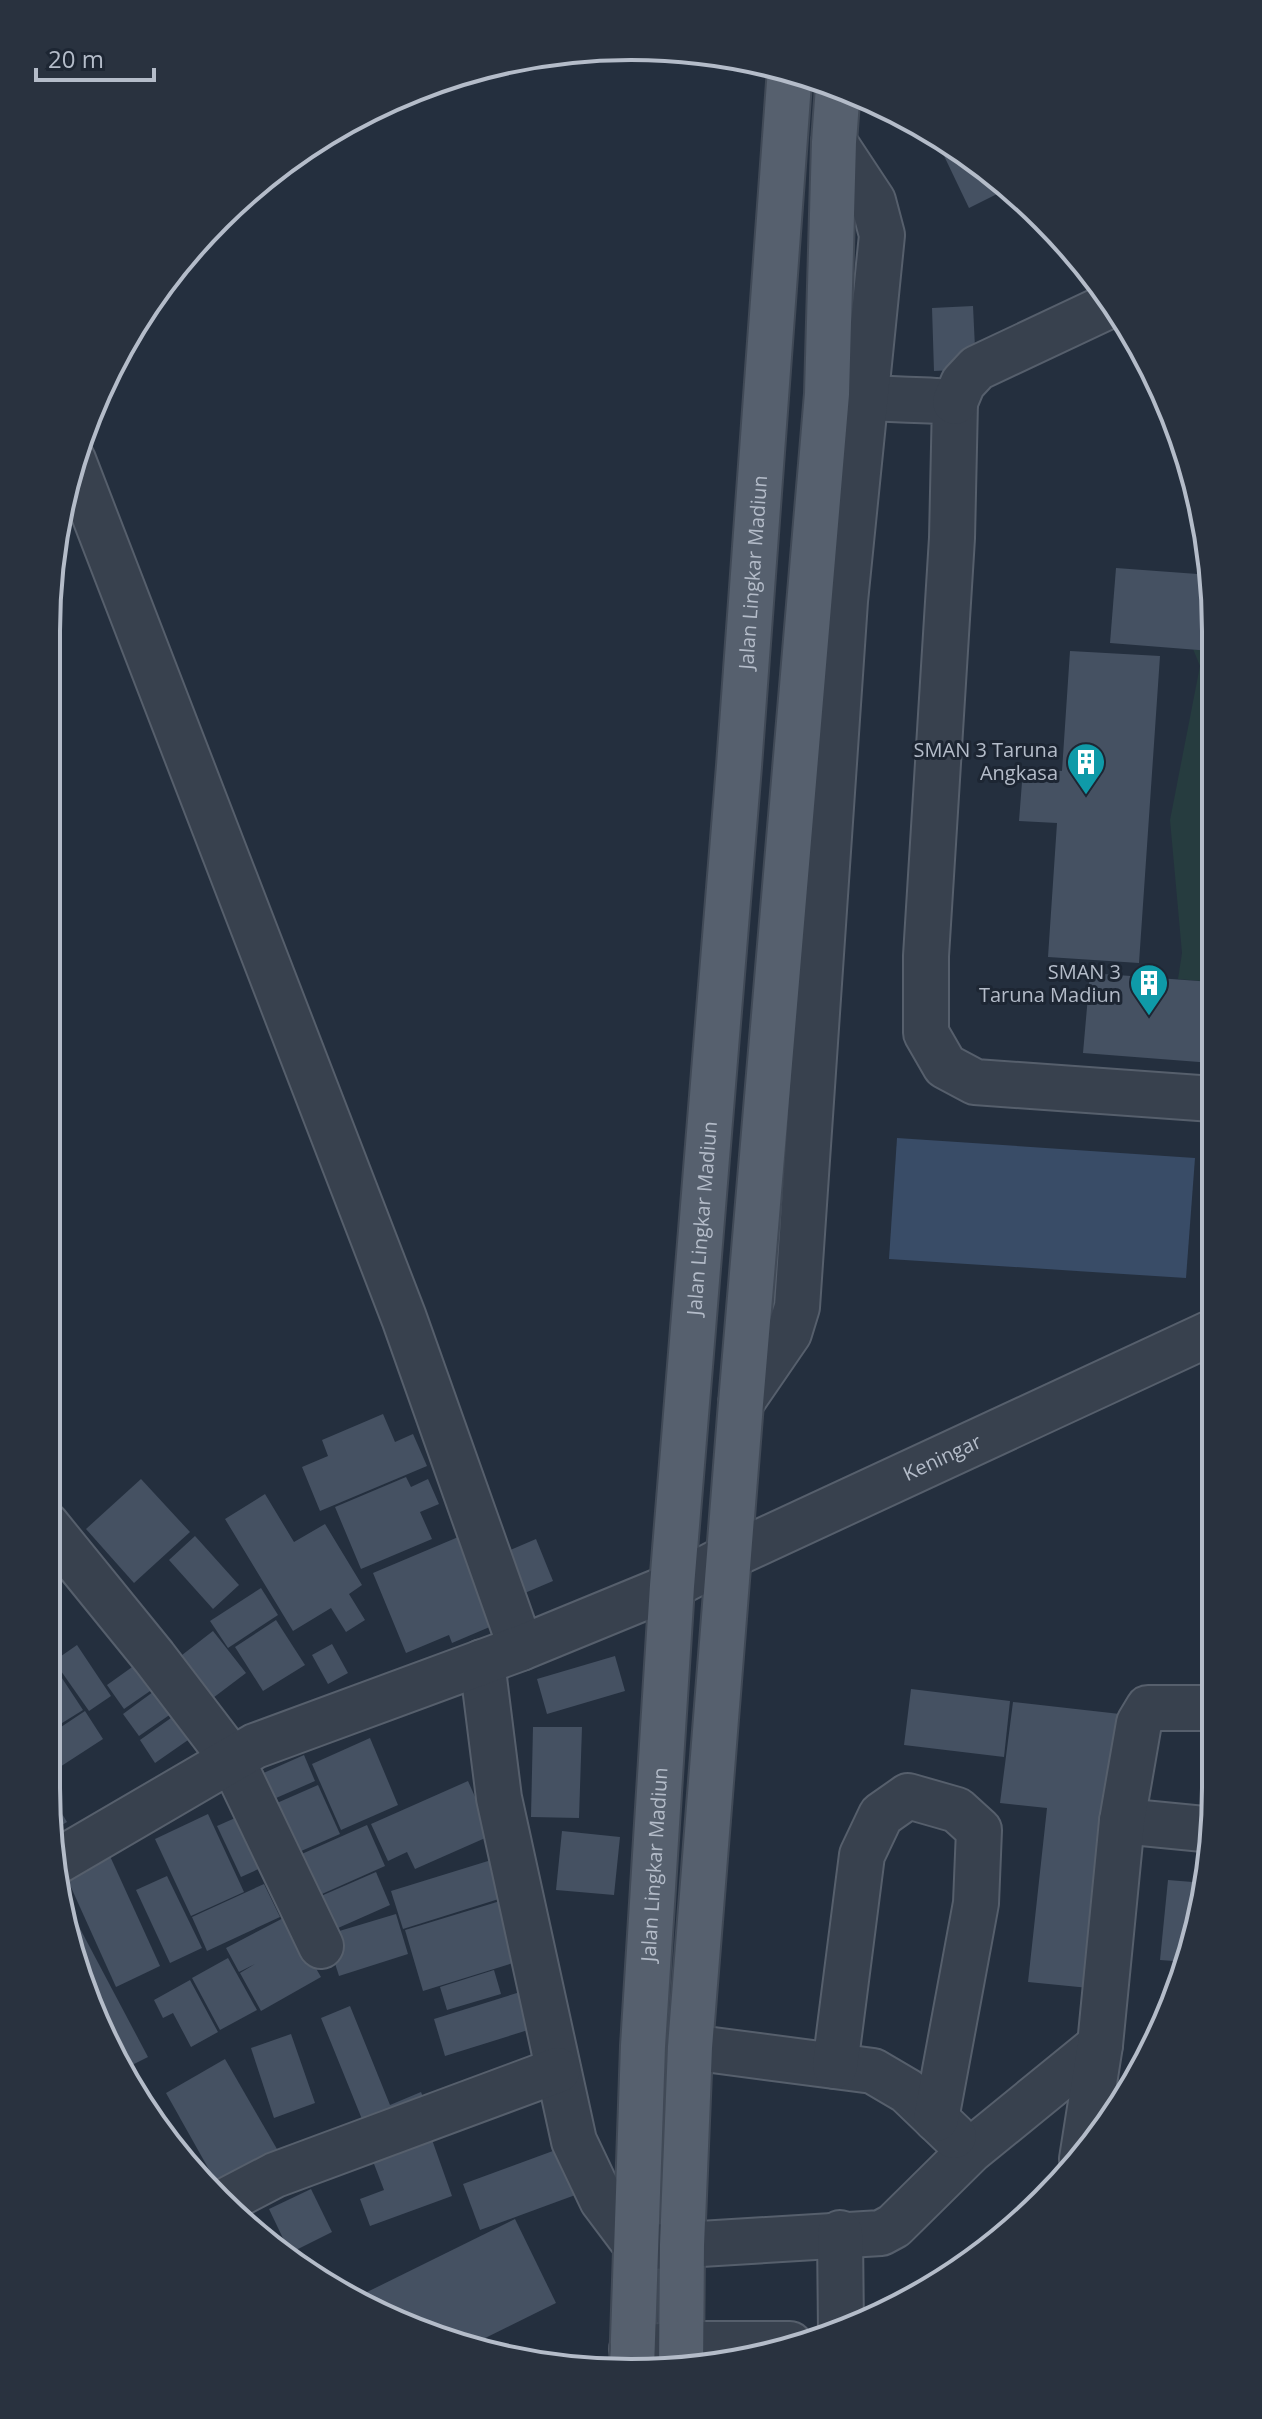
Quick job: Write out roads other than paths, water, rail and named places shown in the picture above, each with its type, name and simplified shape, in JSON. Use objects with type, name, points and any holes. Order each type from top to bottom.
[{"type":"main road","name":"Jalan Lingkar Madiun","points":[[632,2358],[643,2046],[672,1586],[739,766],[789,82]]},
{"type":"main road","points":[[681,2356],[690,2047],[728,1557],[794,773],[845,396],[834,142],[837,98]]},
{"type":"main road","points":[[739,766],[794,773]]},
{"type":"street","points":[[1102,309],[977,368],[963,383],[955,402],[952,538],[926,956],[926,1033],[945,1066],[975,1082],[1202,1098]]},
{"type":"street","points":[[741,1403],[789,1333],[797,1307],[845,601],[845,396],[955,402]]},
{"type":"street","points":[[80,479],[404,1318],[502,1655],[499,1798],[574,2141],[602,2200],[635,2244],[651,2247],[840,2233],[871,2235],[894,2226],[970,2151],[1100,2045]]},
{"type":"street","name":"Keningar","points":[[64,1857],[255,1746],[502,1655],[672,1586],[728,1557],[1202,1337]]},
{"type":"street","points":[[60,1541],[231,1758],[321,1946]]},
{"type":"street","points":[[1086,2133],[1100,2045],[1122,1821],[1139,1723],[1148,1708],[1202,1708]]},
{"type":"street","points":[[835,2066],[862,1855],[881,1815],[908,1796],[957,1810],[979,1830],[976,1903],[936,2119]]},
{"type":"street","points":[[1122,1821],[1201,1829]]},
{"type":"street","points":[[690,2047],[873,2071],[907,2091],[970,2151]]},
{"type":"street","points":[[233,2197],[275,2175],[558,2070]]},
{"type":"street","points":[[840,2233],[841,2319]]},
{"type":"street","points":[[632,2358],[719,2352]]},
{"type":"water","points":[[897,1138],[1195,1158],[1186,1278],[889,1259]]},
{"type":"place","name":"SMAN 3 Taruna Angkasa","points":[[1086,796]]},
{"type":"place","name":"SMAN 3 Taruna Madiun","points":[[1149,1017]]}]
